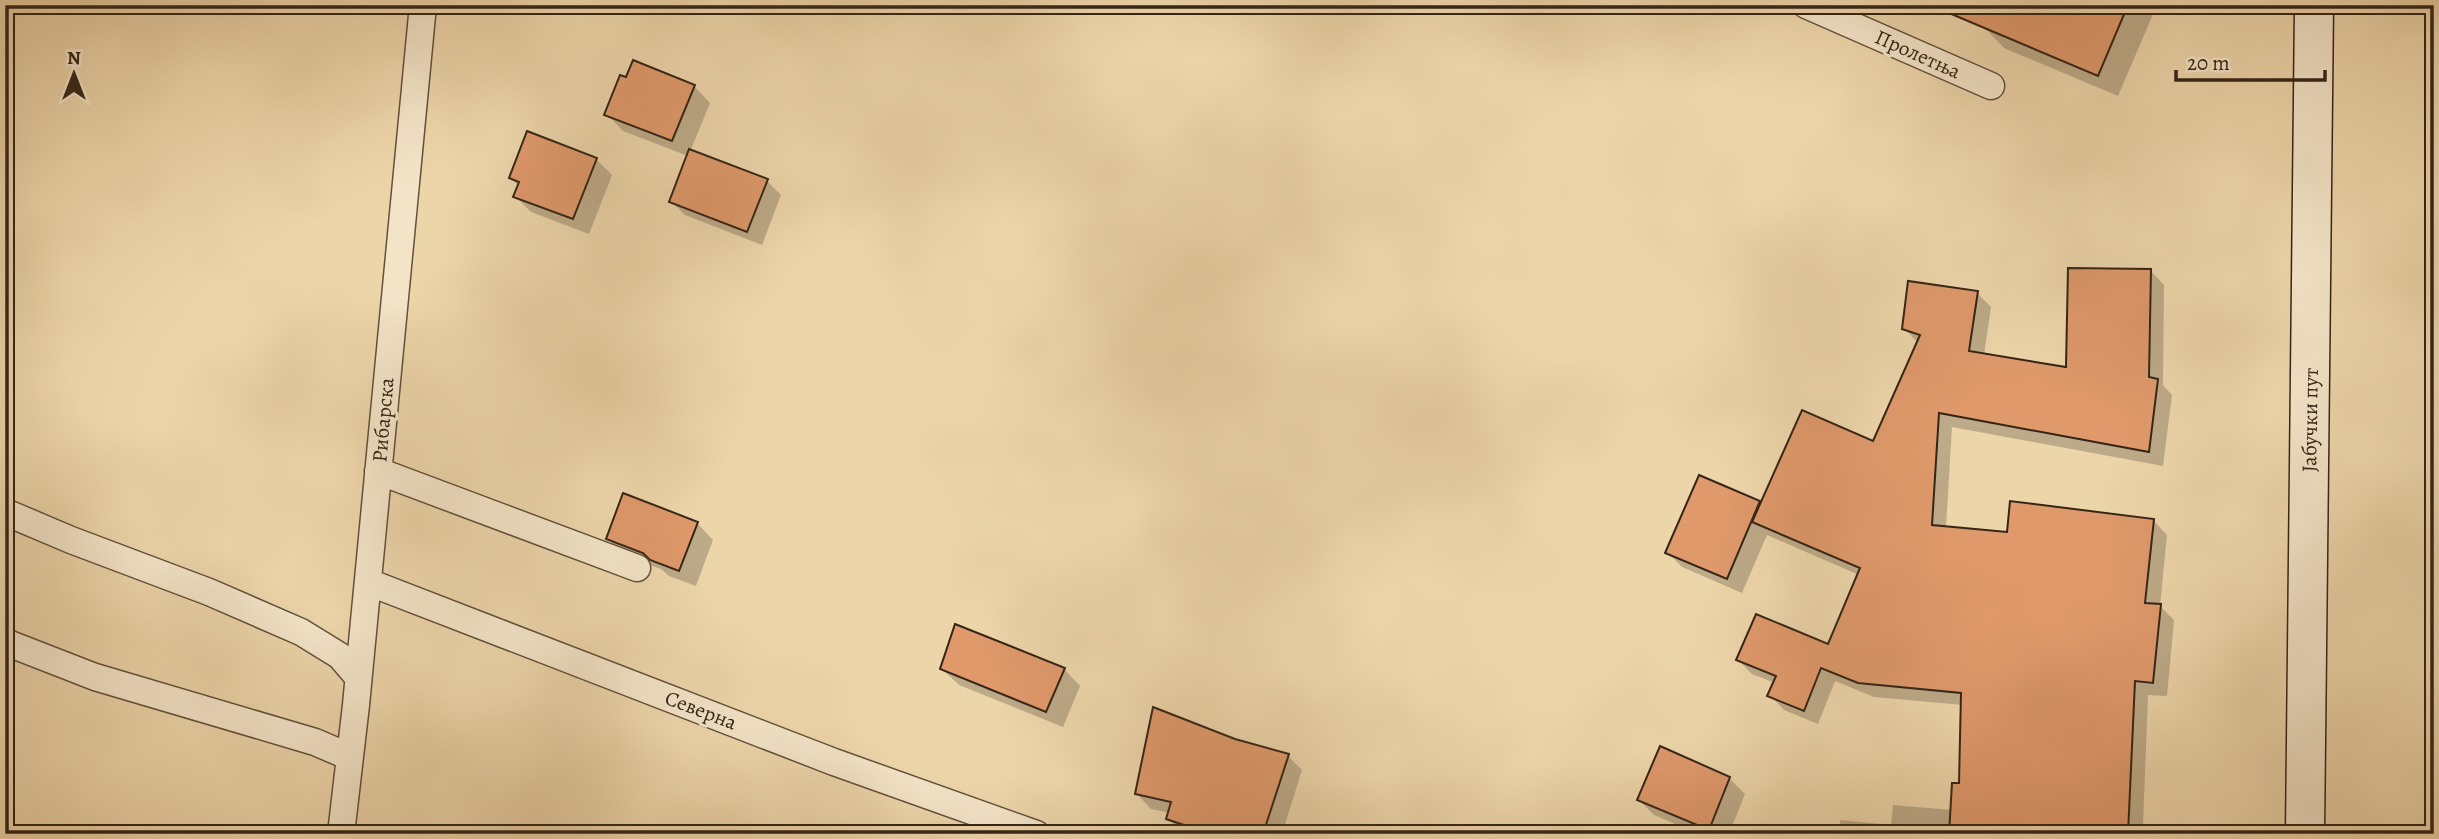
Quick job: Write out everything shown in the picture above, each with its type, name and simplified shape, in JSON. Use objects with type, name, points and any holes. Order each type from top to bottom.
[{"type":"main road","name":"Јабучки пут","points":[[2305,834],[2314,5]]},
{"type":"lane","name":"Рибарска","points":[[341,834],[423,5]]},
{"type":"lane","name":"Пролетња","points":[[1806,5],[1991,86]]},
{"type":"lane","points":[[379,471],[637,568]]},
{"type":"lane","points":[[5,512],[209,592],[301,632],[340,656],[358,677]]},
{"type":"lane","name":"Северна","points":[[368,582],[834,762],[1036,834]]},
{"type":"lane","points":[[5,642],[95,677],[315,742],[350,757]]},
{"type":"building","points":[[1930,5],[2128,5],[2098,76]]},
{"type":"building","points":[[633,60],[695,85],[672,141],[604,115],[620,75],[626,77]]},
{"type":"building","points":[[527,131],[597,158],[573,219],[513,197],[519,182],[509,178]]},
{"type":"building","points":[[689,149],[768,179],[747,232],[669,202]]},
{"type":"building","points":[[2068,268],[2151,269],[2149,377],[2158,379],[2149,452],[1939,413],[1932,525],[2007,532],[2010,501],[2154,519],[2145,603],[2161,604],[2153,683],[2135,681],[2128,834],[1949,834],[1952,783],[1959,783],[1961,693],[1858,683],[1821,668],[1804,711],[1767,696],[1776,676],[1736,660],[1756,614],[1828,644],[1860,568],[1752,522],[1802,410],[1873,441],[1920,335],[1902,329],[1908,281],[1978,291],[1969,351],[2066,367]]},
{"type":"building","points":[[1699,475],[1760,501],[1727,579],[1665,553]]},
{"type":"building","points":[[623,493],[698,522],[679,571],[606,539]]},
{"type":"building","points":[[955,624],[1065,668],[1046,712],[940,669]]},
{"type":"building","points":[[1153,707],[1235,739],[1289,754],[1263,834],[1211,834],[1166,819],[1171,802],[1135,794]]},
{"type":"building","points":[[1660,746],[1730,777],[1709,830],[1637,800]]}]
